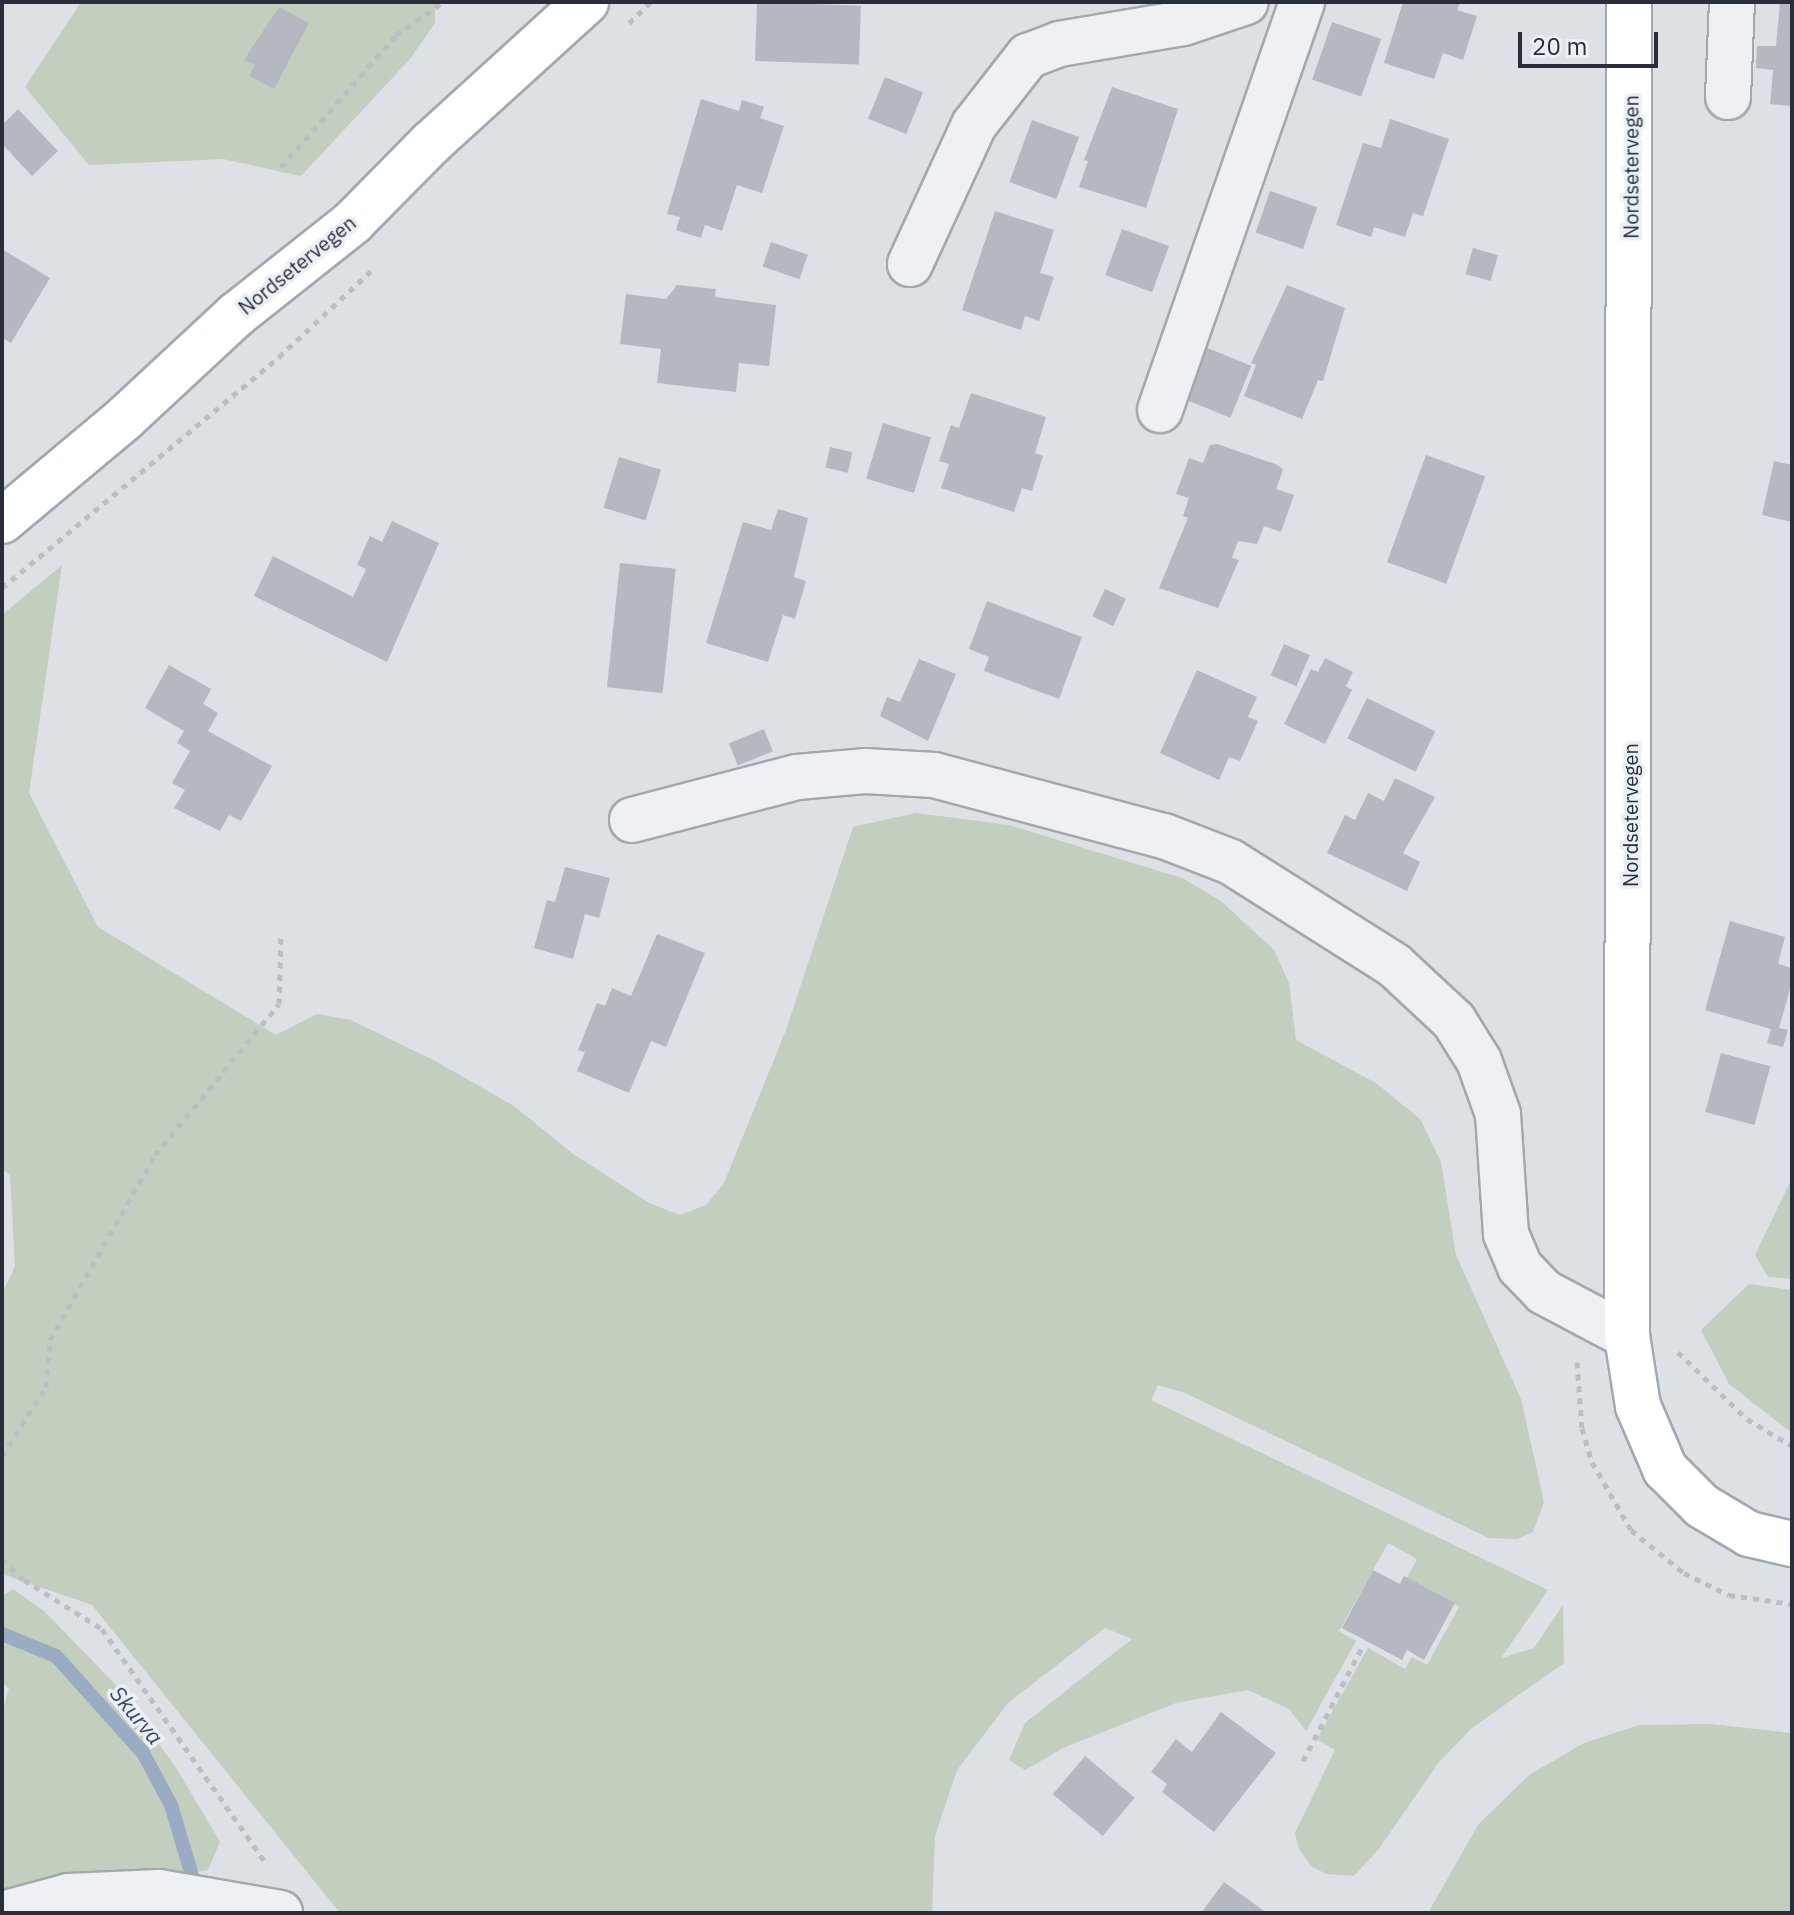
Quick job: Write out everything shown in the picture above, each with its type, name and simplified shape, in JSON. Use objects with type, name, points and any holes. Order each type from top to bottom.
[{"type":"main road","name":"Nordsetervegen","points":[[2,521],[124,419],[237,314],[353,222],[431,143],[586,2]]},
{"type":"main road","name":"Nordsetervegen","points":[[1629,2],[1627,1336],[1638,1406],[1665,1469],[1702,1506],[1749,1534],[1792,1544]]},
{"type":"street","points":[[910,264],[974,125],[1028,56],[1059,44],[1183,23],[1246,2]]},
{"type":"street","points":[[1160,410],[1302,2]]},
{"type":"street","points":[[1728,97],[1732,2]]},
{"type":"street","points":[[632,820],[797,777],[865,771],[934,775],[1164,836],[1231,862],[1394,965],[1454,1021],[1479,1061],[1498,1114],[1506,1234],[1520,1267],[1544,1292],[1627,1336]]},
{"type":"street","points":[[6,1913],[69,1896],[159,1892],[267,1898]]},
{"type":"path","points":[[281,167],[396,35],[443,2]]},
{"type":"path","points":[[2,1456],[46,1387],[50,1340],[155,1155],[279,1004],[281,937]]},
{"type":"path","points":[[1674,1347],[1747,1419],[1792,1446]]},
{"type":"path","points":[[2,1559],[24,1580],[102,1629],[267,1898]]},
{"type":"path","points":[[1303,1761],[1361,1649]]},
{"type":"green space","points":[[81,2],[435,2],[435,23],[410,59],[301,176],[223,159],[89,165],[25,87]]},
{"type":"green space","points":[[62,565],[29,793],[98,927],[276,1035],[317,1014],[351,1020],[435,1061],[514,1106],[573,1154],[651,1204],[680,1215],[706,1205],[724,1183],[786,1030],[853,827],[916,813],[1009,825],[1182,878],[1221,901],[1274,950],[1289,983],[1296,1040],[1376,1083],[1420,1119],[1441,1162],[1456,1255],[1521,1399],[1544,1502],[1533,1532],[1517,1539],[1489,1538],[1185,1393],[1158,1385],[1151,1400],[1548,1590],[1501,1658],[1534,1648],[1563,1605],[1564,1663],[1472,1728],[1439,1762],[1378,1850],[1354,1876],[1326,1874],[1311,1866],[1299,1849],[1295,1833],[1335,1750],[1317,1739],[1368,1648],[1405,1669],[1412,1657],[1427,1665],[1459,1607],[1407,1578],[1417,1559],[1388,1543],[1339,1631],[1356,1641],[1306,1731],[1289,1709],[1248,1690],[1176,1703],[1063,1748],[1025,1770],[1009,1760],[1025,1723],[1132,1639],[1105,1628],[1008,1703],[957,1770],[935,1836],[932,1913],[340,1913],[92,1605],[2,1574],[2,1294],[15,1266],[10,1175],[2,1169],[2,615]]},
{"type":"green space","points":[[1792,1178],[1792,1279],[1768,1277],[1755,1255]]},
{"type":"green space","points":[[1749,1284],[1792,1290],[1792,1433],[1729,1384],[1701,1330]]},
{"type":"green space","points":[[13,1589],[44,1611],[114,1683],[177,1769],[220,1842],[208,1870],[166,1876],[117,1871],[77,1876],[2,1899],[2,1712],[9,1689],[2,1682],[2,1596]]},
{"type":"green space","points":[[1711,1724],[1792,1733],[1792,1913],[1428,1913],[1478,1825],[1529,1775],[1584,1743],[1639,1725]]},
{"type":"building","points":[[757,2],[861,6],[859,65],[755,61]]},
{"type":"building","points":[[1403,2],[1460,2],[1457,10],[1477,16],[1463,60],[1443,53],[1434,79],[1384,63]]},
{"type":"building","points":[[1780,2],[1792,2],[1792,106],[1770,104],[1773,70],[1756,68],[1757,46],[1776,46]]},
{"type":"building","points":[[279,7],[309,23],[274,89],[249,76],[255,65],[244,60]]},
{"type":"building","points":[[1332,22],[1381,39],[1361,97],[1312,80]]},
{"type":"building","points":[[885,77],[923,92],[906,134],[868,119]]},
{"type":"building","points":[[1112,87],[1178,109],[1146,208],[1079,187],[1088,161],[1084,160]]},
{"type":"building","points":[[701,99],[739,111],[742,100],[764,107],[760,118],[784,126],[762,193],[737,185],[722,231],[705,225],[701,238],[676,230],[680,217],[667,214]]},
{"type":"building","points":[[18,109],[58,151],[32,176],[2,144],[2,125]]},
{"type":"building","points":[[1390,119],[1449,139],[1423,216],[1413,213],[1405,237],[1374,227],[1371,237],[1336,225],[1363,143],[1381,148]]},
{"type":"building","points":[[1032,120],[1079,137],[1056,199],[1009,182]]},
{"type":"building","points":[[1270,191],[1317,207],[1303,249],[1256,233]]},
{"type":"building","points":[[995,211],[1054,230],[1040,273],[1054,277],[1039,321],[1025,316],[1021,330],[962,310]]},
{"type":"building","points":[[1122,229],[1169,246],[1152,292],[1105,275]]},
{"type":"building","points":[[771,242],[808,255],[799,279],[763,267]]},
{"type":"building","points":[[1473,248],[1498,255],[1491,281],[1466,274]]},
{"type":"building","points":[[2,249],[50,278],[11,343],[2,338]]},
{"type":"building","points":[[677,285],[716,289],[715,297],[776,305],[769,366],[739,363],[736,392],[657,383],[661,349],[620,344],[626,294],[666,299]]},
{"type":"building","points":[[1287,285],[1345,308],[1323,381],[1318,380],[1302,419],[1244,396],[1256,365],[1251,363]]},
{"type":"building","points":[[1205,347],[1251,366],[1230,418],[1184,399]]},
{"type":"building","points":[[971,393],[1046,417],[1035,453],[1043,456],[1032,491],[1022,488],[1014,512],[941,488],[949,464],[939,461],[951,425],[959,428]]},
{"type":"building","points":[[883,423],[931,438],[914,493],[866,478]]},
{"type":"building","points":[[1217,444],[1278,465],[1283,470],[1276,489],[1294,495],[1281,532],[1264,526],[1257,544],[1238,541],[1232,558],[1239,560],[1218,608],[1159,588],[1188,518],[1183,516],[1189,498],[1176,494],[1189,458],[1203,463],[1210,445]]},
{"type":"building","points":[[830,447],[852,452],[848,473],[825,467]]},
{"type":"building","points":[[1426,455],[1485,477],[1446,584],[1387,562]]},
{"type":"building","points":[[619,457],[661,470],[646,521],[604,508]]},
{"type":"building","points":[[1774,461],[1792,465],[1792,522],[1762,515]]},
{"type":"building","points":[[778,509],[808,518],[794,577],[806,581],[795,619],[783,615],[768,662],[706,643],[743,522],[771,530]]},
{"type":"building","points":[[392,521],[439,543],[387,662],[254,596],[273,556],[353,597],[366,569],[357,565],[370,536],[382,542]]},
{"type":"building","points":[[620,563],[676,569],[663,693],[607,687]]},
{"type":"building","points":[[1105,589],[1126,599],[1113,626],[1092,616]]},
{"type":"building","points":[[987,601],[1082,637],[1059,699],[984,671],[989,657],[969,649]]},
{"type":"building","points":[[1284,644],[1310,655],[1296,686],[1271,675]]},
{"type":"building","points":[[1325,658],[1353,672],[1346,686],[1352,690],[1325,744],[1284,724],[1311,669],[1318,672]]},
{"type":"building","points":[[919,659],[956,674],[928,741],[880,716],[887,697],[900,702]]},
{"type":"building","points":[[169,665],[211,689],[203,704],[218,713],[208,731],[272,766],[241,821],[229,815],[220,831],[174,808],[185,790],[172,783],[190,751],[177,743],[184,731],[145,708]]},
{"type":"building","points":[[1197,670],[1257,697],[1248,717],[1258,721],[1240,761],[1229,757],[1219,780],[1160,753]]},
{"type":"building","points":[[1367,698],[1435,731],[1416,772],[1347,738]]},
{"type":"building","points":[[764,729],[773,751],[738,765],[729,743]]},
{"type":"building","points":[[1395,778],[1435,797],[1403,853],[1420,862],[1407,891],[1327,853],[1345,815],[1355,820],[1368,793],[1384,801]]},
{"type":"building","points":[[565,867],[610,878],[599,918],[585,914],[573,959],[534,948],[547,900],[555,902]]},
{"type":"building","points":[[1730,921],[1785,937],[1778,964],[1792,968],[1792,982],[1779,1028],[1788,1030],[1783,1047],[1767,1043],[1771,1029],[1705,1010]]},
{"type":"building","points":[[657,934],[705,953],[666,1047],[651,1041],[629,1093],[577,1071],[585,1052],[578,1050],[597,1003],[605,1006],[612,988],[631,996]]},
{"type":"building","points":[[1721,1053],[1770,1066],[1754,1125],[1705,1112]]},
{"type":"building","points":[[1373,1570],[1400,1584],[1404,1576],[1455,1603],[1424,1660],[1407,1650],[1402,1660],[1342,1628]]},
{"type":"building","points":[[1221,1712],[1276,1753],[1214,1832],[1162,1792],[1167,1784],[1151,1772],[1176,1739],[1192,1752]]},
{"type":"building","points":[[1085,1756],[1135,1798],[1103,1836],[1053,1794]]},
{"type":"building","points":[[1224,1882],[1267,1913],[1201,1913]]},
{"type":"waterway","name":"Skurva","points":[[2,1634],[56,1656],[143,1753],[171,1805],[197,1892]]}]
